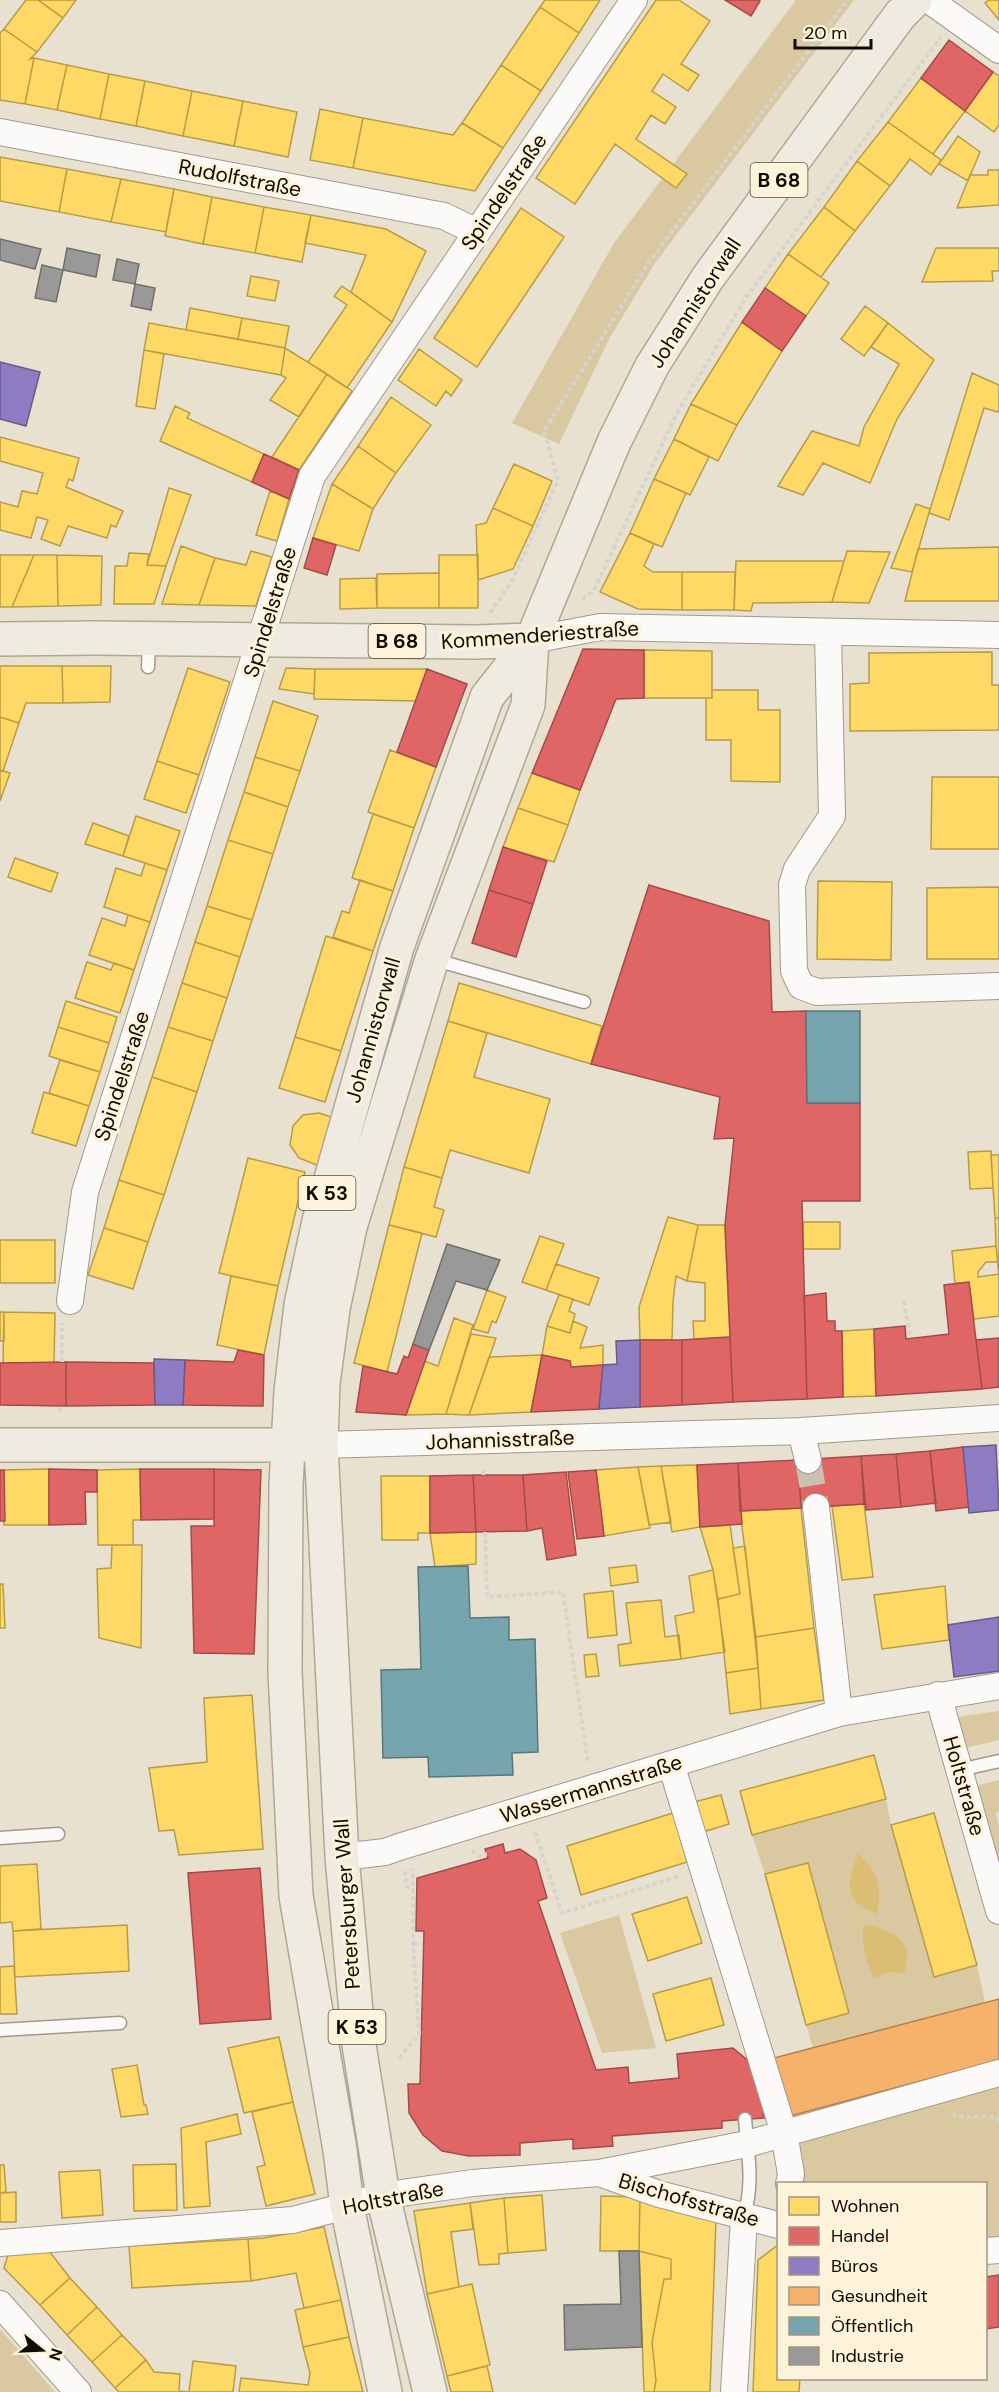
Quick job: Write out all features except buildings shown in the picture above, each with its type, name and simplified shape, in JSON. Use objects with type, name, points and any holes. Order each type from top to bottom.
[{"type":"main road","name":"Johannistorwall","points":[[287,1445],[301,1305],[320,1221],[397,946],[487,698],[532,640],[614,442],[652,366],[707,279],[900,15],[915,0]]},
{"type":"main road","name":"Kommenderiestraße","points":[[0,639],[149,652],[262,640],[477,642],[532,640]]},
{"type":"main road","name":"Johannistorwall","points":[[321,1445],[323,1383],[333,1309],[350,1227],[432,960],[528,705],[532,640]]},
{"type":"main road","name":"Johannisstraße","points":[[0,1445],[321,1445]]},
{"type":"main road","name":"Petersburger Wall","points":[[287,1445],[285,1672],[296,1896],[333,2103],[347,2206],[385,2392]]},
{"type":"main road","name":"Petersburger Wall","points":[[321,1445],[342,1857],[358,2045],[383,2196],[430,2392]]},
{"type":"street","name":"Spindelstraße","points":[[70,1300],[85,1192],[262,640],[312,476],[634,0]]},
{"type":"street","points":[[929,0],[999,50]]},
{"type":"street","name":"Rudolfstraße","points":[[0,132],[444,216],[477,232]]},
{"type":"street","name":"Kommenderiestraße","points":[[532,640],[600,627],[999,635]]},
{"type":"street","points":[[828,633],[832,816],[797,869],[792,885],[794,971],[801,986],[817,992],[999,986]]},
{"type":"street","name":"Johannisstraße","points":[[321,1445],[801,1431],[999,1418]]},
{"type":"street","points":[[801,1431],[808,1460]]},
{"type":"street","points":[[816,1507],[839,1713]]},
{"type":"street","name":"Wassermannstraße","points":[[342,1857],[385,1851],[839,1713],[999,1686]]},
{"type":"street","name":"Holtstraße","points":[[938,1695],[999,1911]]},
{"type":"street","points":[[671,1764],[784,2133],[791,2174],[789,2182]]},
{"type":"street","name":"Holtstraße","points":[[0,2243],[293,2220],[383,2196],[472,2183],[599,2173],[746,2132],[784,2133],[999,2073]]},
{"type":"street","name":"Bischofsstraße","points":[[599,2173],[659,2194],[777,2225]]},
{"type":"street","points":[[734,2392],[744,2217]]},
{"type":"street","points":[[0,2304],[78,2392]]},
{"type":"lane","points":[[432,960],[584,1002]]},
{"type":"lane","points":[[959,1770],[999,1761]]},
{"type":"lane","points":[[0,1838],[58,1834]]},
{"type":"lane","points":[[0,2030],[120,2023]]},
{"type":"lane","points":[[744,2217],[750,2197],[751,2169],[746,2132]]},
{"type":"path","points":[[477,642],[487,618],[513,579],[558,480],[544,431],[649,262],[847,0]]},
{"type":"path","points":[[594,590],[677,413],[747,296],[954,18]]},
{"type":"path","points":[[62,1362],[62,1314],[70,1300]]},
{"type":"path","points":[[904,1301],[910,1337]]},
{"type":"path","points":[[60,1406],[60,1412]]},
{"type":"path","points":[[483,1475],[484,1468]]},
{"type":"path","points":[[485,1532],[487,1597],[563,1592],[592,1788]]},
{"type":"path","points":[[527,1809],[562,1913],[703,1869]]},
{"type":"path","points":[[481,1845],[470,1848],[478,1856],[486,1854]]},
{"type":"path","points":[[399,2058],[420,2034],[413,1944],[414,1865]]},
{"type":"path","points":[[413,1944],[423,1944]]},
{"type":"shaded area","points":[[796,0],[854,0],[655,263],[609,339],[559,444],[512,423],[614,243]]},
{"type":"shaded area","points":[[999,1711],[999,1740],[965,1748],[956,1717]]},
{"type":"shaded area","points":[[999,1780],[999,1811],[996,1813],[999,1826],[999,1876],[975,1786]]},
{"type":"shaded area","points":[[886,1799],[891,1825],[934,1977],[977,1965],[985,2002],[813,2048],[806,2025],[848,2013],[808,1863],[765,1874],[752,1835]]},
{"type":"shaded area","points":[[858,1853],[877,1880],[879,1904],[877,1914],[858,1903],[850,1890],[851,1874]]},
{"type":"shaded area","points":[[619,1915],[656,2048],[602,2053],[560,1933]]},
{"type":"shaded area","points":[[863,1925],[883,1929],[901,1940],[907,1953],[905,1973],[888,1972],[874,1978],[865,1952]]},
{"type":"shaded area","points":[[999,2086],[999,2239],[987,2241],[987,2182],[801,2182],[798,2140]]},
{"type":"shaded area","points":[[0,2329],[55,2392],[0,2392]]},
{"type":"tunnel","points":[[808,1460],[816,1507]]}]
